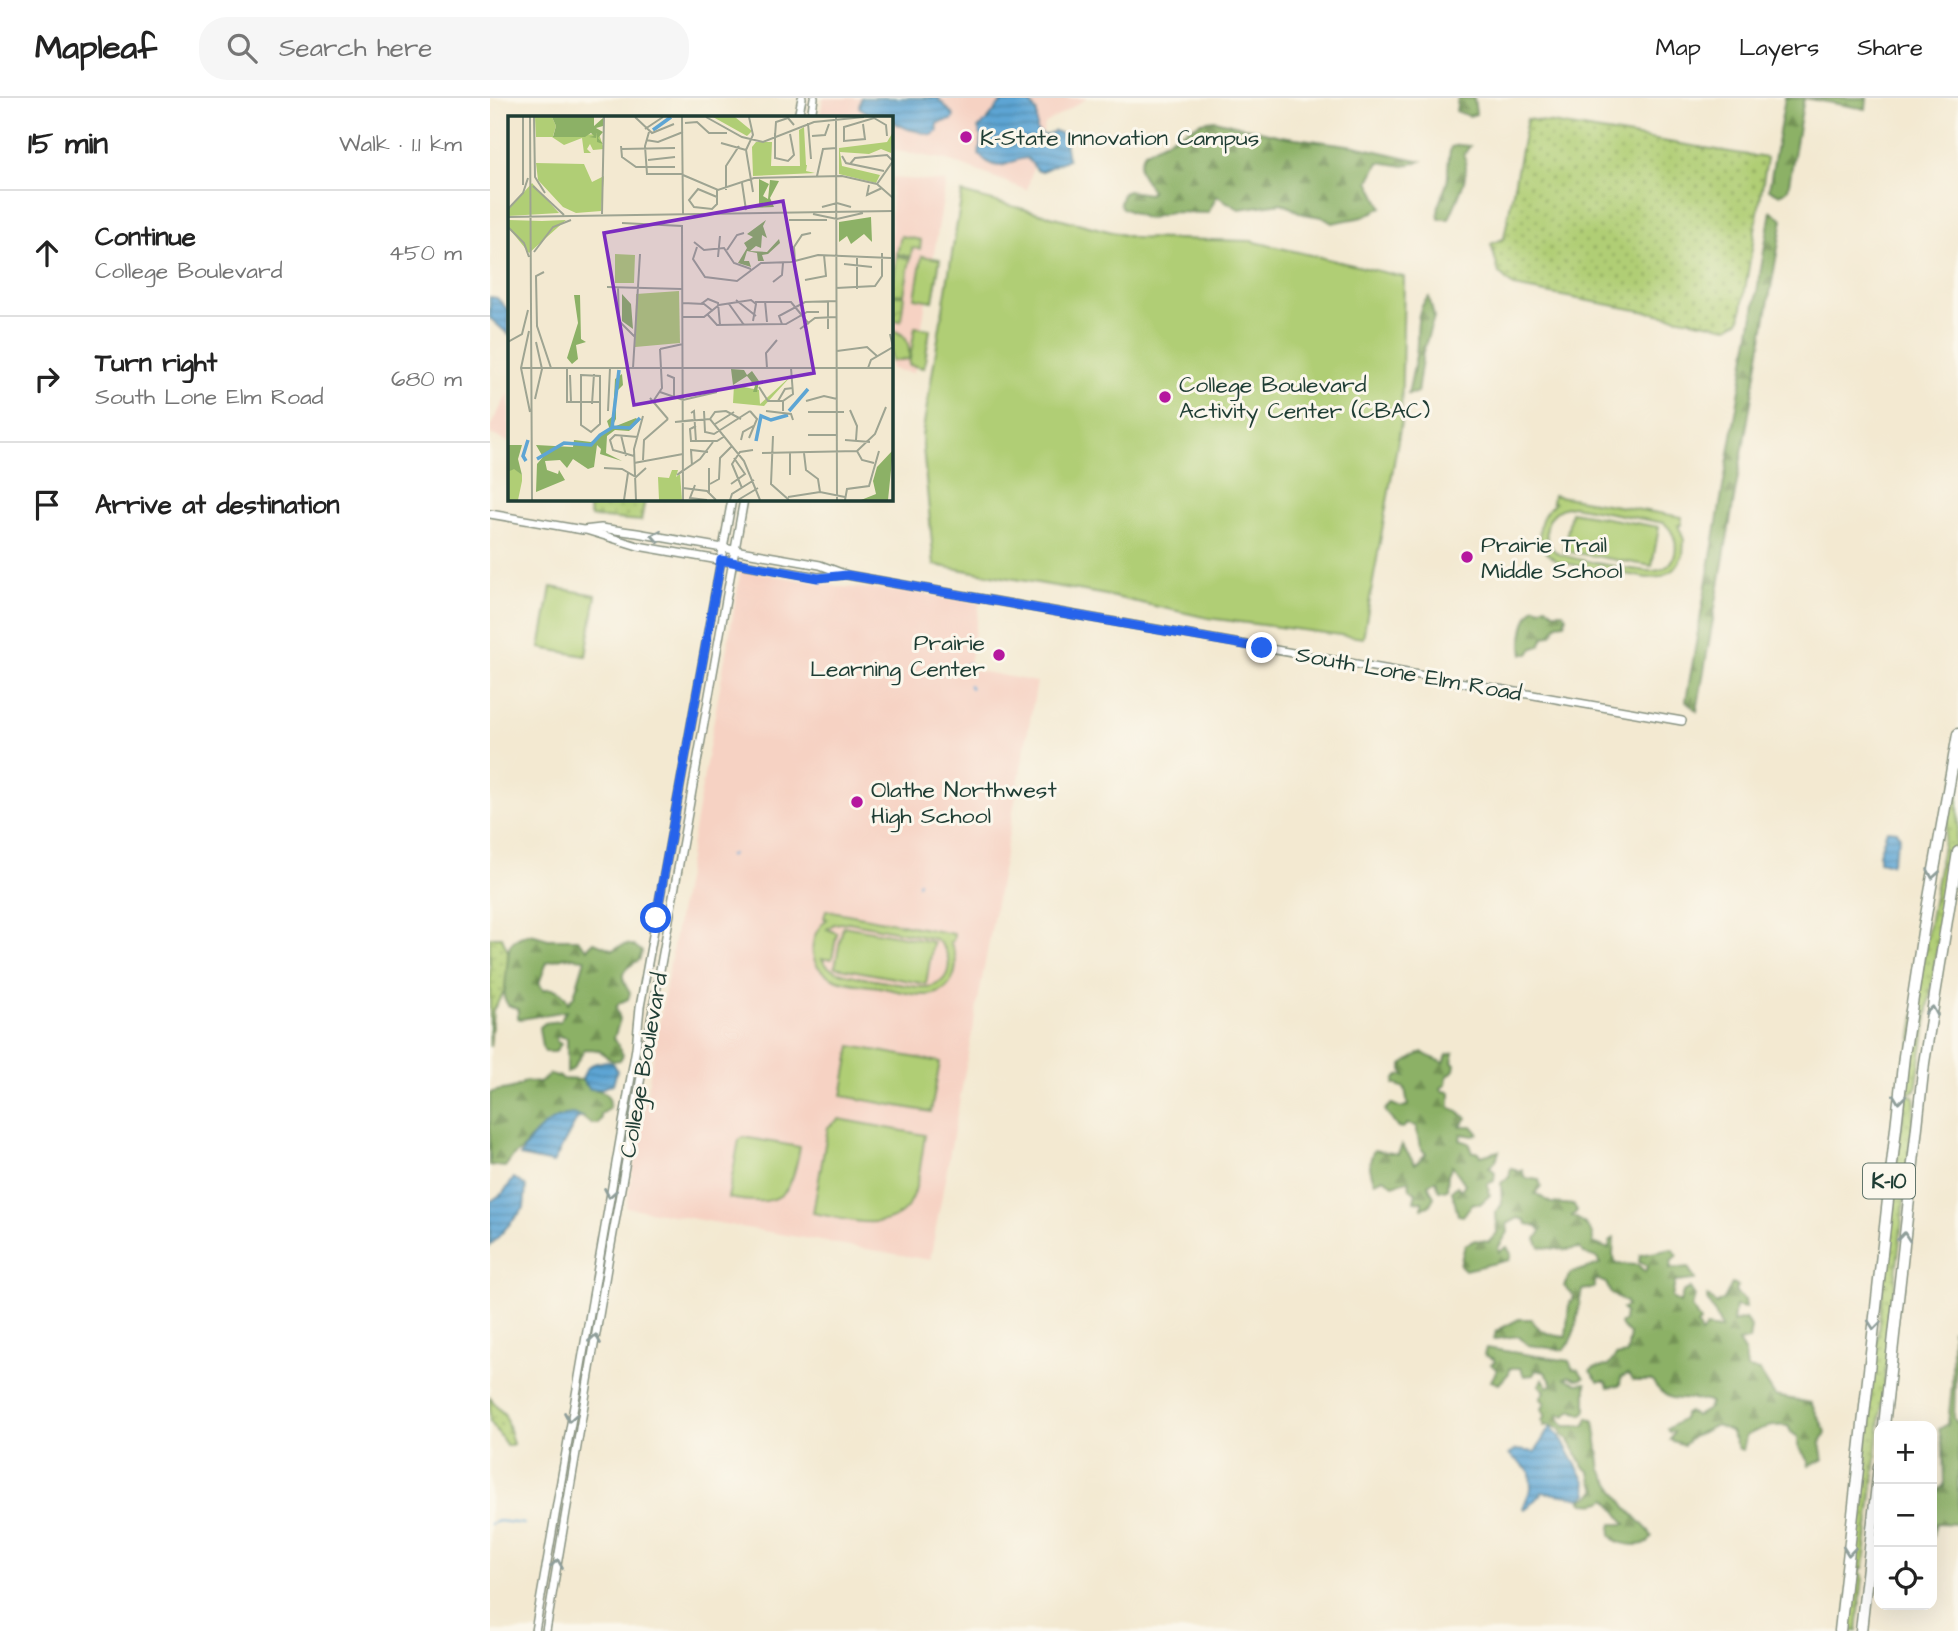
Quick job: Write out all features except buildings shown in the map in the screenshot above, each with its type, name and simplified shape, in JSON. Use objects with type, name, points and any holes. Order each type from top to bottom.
[{"type":"highway","name":"K-10","points":[[1840,1631],[1904,1056],[1958,734]]},
{"type":"highway","name":"K-10","points":[[1885,1421],[1924,1063],[1958,852]]},
{"type":"highway","points":[[1861,1631],[1877,1484]]},
{"type":"main road","points":[[798,116],[802,98]]},
{"type":"main road","points":[[811,116],[814,98]]},
{"type":"main road","name":"College Boulevard","points":[[535,1631],[636,1048],[642,993],[732,500]]},
{"type":"main road","name":"College Boulevard","points":[[546,1631],[609,1256],[744,500]]},
{"type":"main road","name":"South Lone Elm Road","points":[[490,514],[585,530],[638,546],[818,578],[847,575]]},
{"type":"main road","name":"South Lone Elm Road","points":[[585,530],[601,528],[735,550],[820,565],[847,575],[1682,721]]},
{"type":"shaded area","name":"K-State Innovation Campus","points":[[823,98],[1087,98],[1045,124],[1027,190],[948,160],[892,150],[892,116],[820,116]]},
{"type":"shaded area","points":[[892,178],[946,182],[914,373],[892,369]]},
{"type":"shaded area","points":[[508,394],[508,442],[490,434],[490,427]]},
{"type":"shaded area","name":"Olathe Northwest High School","points":[[741,570],[842,587],[900,590],[980,603],[968,669],[1037,682],[930,1260],[626,1207]]},
{"type":"green space","points":[[1458,98],[1474,98],[1476,114],[1469,116],[1456,111]]},
{"type":"green space","points":[[1785,98],[1804,98],[1788,189],[1780,195],[1769,189]]},
{"type":"green space","points":[[1804,98],[1867,98],[1866,109]]},
{"type":"green space","points":[[1527,119],[1767,158],[1740,320],[1728,327],[1514,287],[1499,273],[1491,244],[1504,238]]},
{"type":"green space","points":[[1214,120],[1281,136],[1355,146],[1421,161],[1405,166],[1379,162],[1369,181],[1382,207],[1363,217],[1332,223],[1322,217],[1303,214],[1282,203],[1239,209],[1217,196],[1208,213],[1171,212],[1147,219],[1122,208],[1120,203],[1123,193],[1128,191],[1149,194],[1152,191],[1139,168],[1145,152],[1202,122]]},
{"type":"green space","points":[[1470,146],[1464,154],[1464,179],[1449,219],[1439,219],[1439,206],[1447,181],[1451,147]]},
{"type":"green space","name":"College Boulevard Activity Center (CBAC)","points":[[962,193],[1135,238],[1251,241],[1404,277],[1401,423],[1363,638],[1208,618],[1101,594],[934,565],[922,436]]},
{"type":"green space","points":[[1771,211],[1783,219],[1697,711],[1686,701]]},
{"type":"green space","points":[[901,236],[921,240],[920,249],[912,248],[911,257],[897,254]]},
{"type":"green space","points":[[897,256],[910,259],[904,295],[892,294]]},
{"type":"green space","points":[[922,256],[940,259],[933,301],[915,298]]},
{"type":"green space","points":[[892,294],[904,295],[901,321],[892,320]]},
{"type":"green space","points":[[1429,297],[1434,317],[1423,352],[1417,393],[1408,394],[1416,355],[1419,316]]},
{"type":"green space","points":[[915,327],[930,329],[924,368],[909,365]]},
{"type":"green space","points":[[892,330],[906,340],[909,359],[892,361]]},
{"type":"green space","points":[[1553,495],[1682,517],[1681,525],[1678,525],[1684,540],[1683,555],[1675,569],[1661,577],[1647,578],[1559,562],[1545,550],[1540,534],[1543,518],[1555,503],[1552,502]],"holes":[[[1573,506],[1664,523],[1674,536],[1675,552],[1669,565],[1653,571],[1620,567],[1557,553],[1549,543],[1547,535],[1552,516],[1561,509]]]},
{"type":"green space","points":[[591,500],[645,500],[641,521],[591,517]]},
{"type":"green space","points":[[1571,512],[1659,527],[1652,566],[1564,551]]},
{"type":"green space","points":[[551,587],[596,595],[586,656],[540,648]]},
{"type":"green space","points":[[1546,606],[1553,612],[1563,612],[1566,616],[1564,623],[1557,624],[1552,634],[1544,637],[1540,646],[1533,648],[1529,654],[1523,654],[1523,635],[1528,616],[1535,607],[1540,609]]},
{"type":"green space","points":[[1958,762],[1958,828],[1916,1090],[1909,1093],[1905,1086],[1924,953]]},
{"type":"green space","points":[[826,910],[954,934],[953,941],[950,942],[956,959],[954,976],[945,989],[927,995],[848,983],[831,977],[817,965],[813,950],[816,933],[827,919],[824,918]],"holes":[[[848,922],[935,939],[946,952],[948,968],[942,981],[926,987],[840,972],[828,967],[822,959],[832,959],[837,933],[827,929],[834,924]]]},
{"type":"green space","points":[[843,926],[933,942],[926,984],[835,967]]},
{"type":"green space","points":[[531,934],[548,939],[577,939],[587,949],[594,942],[613,950],[632,945],[642,952],[639,960],[623,974],[630,993],[628,999],[619,1003],[616,1008],[620,1019],[614,1038],[623,1055],[620,1060],[613,1061],[599,1051],[585,1049],[572,1070],[567,1072],[567,1038],[557,1036],[556,1041],[561,1044],[555,1052],[545,1052],[539,1028],[545,1023],[560,1021],[566,1011],[521,1019],[518,1018],[518,1009],[508,1005],[504,998],[510,945]],"holes":[[[565,957],[585,959],[574,996],[568,1003],[558,991],[543,990],[539,983],[547,962]]]},
{"type":"green space","points":[[490,937],[502,937],[509,954],[505,990],[493,1010],[490,1047]]},
{"type":"green space","points":[[851,1046],[940,1062],[931,1112],[842,1096]]},
{"type":"green space","points":[[1422,1052],[1444,1063],[1447,1055],[1454,1053],[1454,1070],[1441,1088],[1442,1091],[1450,1092],[1450,1107],[1467,1118],[1460,1126],[1472,1126],[1478,1133],[1474,1136],[1461,1134],[1460,1140],[1469,1143],[1473,1152],[1479,1152],[1481,1156],[1499,1151],[1496,1161],[1489,1167],[1495,1172],[1494,1181],[1487,1184],[1490,1195],[1480,1204],[1473,1203],[1463,1216],[1458,1215],[1452,1191],[1457,1186],[1461,1190],[1465,1184],[1452,1165],[1447,1189],[1439,1191],[1436,1180],[1428,1184],[1434,1197],[1429,1206],[1422,1208],[1422,1202],[1414,1201],[1416,1192],[1410,1189],[1409,1180],[1393,1185],[1384,1178],[1375,1182],[1370,1170],[1374,1150],[1398,1154],[1402,1145],[1415,1164],[1426,1154],[1420,1147],[1416,1126],[1407,1124],[1403,1128],[1397,1127],[1385,1110],[1392,1104],[1401,1108],[1408,1105],[1405,1088],[1394,1084],[1395,1079],[1400,1075],[1406,1076],[1402,1065]]},
{"type":"green space","points":[[550,1074],[563,1079],[582,1080],[590,1089],[599,1090],[608,1097],[609,1109],[601,1114],[598,1124],[592,1124],[580,1116],[545,1126],[505,1167],[490,1165],[490,1093],[513,1088],[525,1081],[539,1083]]},
{"type":"green space","points":[[1906,1095],[1914,1096],[1880,1421],[1874,1421],[1874,1474],[1864,1565],[1863,1568],[1857,1569],[1852,1566]]},
{"type":"green space","points":[[839,1119],[925,1135],[914,1194],[907,1208],[897,1216],[871,1222],[813,1213],[828,1127]]},
{"type":"green space","points":[[743,1137],[800,1147],[792,1179],[780,1196],[760,1201],[728,1198],[739,1140]]},
{"type":"green space","points":[[1511,1168],[1519,1172],[1522,1170],[1525,1178],[1539,1180],[1541,1186],[1535,1193],[1551,1203],[1574,1205],[1577,1211],[1572,1216],[1587,1226],[1593,1243],[1609,1249],[1610,1241],[1614,1238],[1613,1255],[1616,1264],[1638,1265],[1645,1272],[1648,1266],[1639,1262],[1640,1255],[1672,1249],[1677,1255],[1671,1262],[1670,1269],[1688,1267],[1695,1280],[1675,1282],[1672,1298],[1680,1303],[1683,1292],[1690,1288],[1695,1296],[1692,1307],[1700,1322],[1697,1325],[1701,1334],[1706,1327],[1721,1329],[1708,1296],[1716,1304],[1724,1299],[1732,1284],[1738,1286],[1735,1293],[1745,1300],[1746,1308],[1735,1306],[1733,1322],[1745,1319],[1751,1327],[1749,1340],[1738,1342],[1745,1353],[1747,1369],[1759,1371],[1775,1396],[1811,1403],[1826,1432],[1820,1444],[1823,1460],[1809,1466],[1798,1446],[1798,1437],[1788,1426],[1772,1426],[1751,1433],[1746,1436],[1743,1450],[1739,1449],[1730,1431],[1716,1425],[1694,1436],[1684,1445],[1670,1440],[1674,1432],[1667,1429],[1689,1412],[1696,1416],[1708,1409],[1711,1403],[1666,1396],[1652,1381],[1633,1381],[1628,1374],[1621,1377],[1620,1385],[1608,1387],[1606,1381],[1598,1381],[1590,1371],[1608,1366],[1616,1356],[1627,1354],[1630,1334],[1620,1324],[1624,1321],[1625,1312],[1622,1309],[1627,1306],[1626,1302],[1611,1294],[1606,1283],[1596,1279],[1594,1288],[1582,1290],[1575,1328],[1564,1350],[1528,1345],[1518,1336],[1494,1339],[1496,1331],[1519,1319],[1531,1319],[1546,1332],[1566,1337],[1569,1305],[1574,1296],[1564,1286],[1571,1273],[1600,1264],[1597,1258],[1585,1254],[1579,1248],[1568,1250],[1540,1247],[1536,1239],[1541,1231],[1537,1226],[1518,1218],[1507,1224],[1508,1232],[1498,1248],[1499,1252],[1507,1247],[1511,1254],[1509,1260],[1465,1270],[1460,1265],[1465,1245],[1475,1240],[1489,1242],[1497,1233],[1496,1212],[1502,1204],[1501,1183],[1509,1177]]},
{"type":"green space","points":[[1952,1329],[1957,1329],[1954,1418],[1958,1424],[1958,1524],[1937,1523],[1937,1491],[1944,1485],[1939,1429],[1948,1424],[1952,1385]]},
{"type":"green space","points":[[1486,1348],[1569,1361],[1572,1368],[1579,1370],[1584,1378],[1565,1378],[1577,1384],[1586,1383],[1586,1410],[1582,1415],[1572,1410],[1565,1416],[1559,1414],[1560,1420],[1565,1426],[1585,1426],[1588,1418],[1594,1421],[1601,1470],[1626,1507],[1649,1531],[1652,1537],[1648,1543],[1621,1543],[1612,1536],[1612,1524],[1626,1524],[1607,1499],[1594,1503],[1584,1503],[1581,1500],[1597,1490],[1590,1472],[1583,1466],[1569,1440],[1562,1435],[1561,1429],[1544,1426],[1542,1421],[1545,1415],[1542,1409],[1545,1403],[1540,1398],[1545,1391],[1539,1385],[1543,1379],[1548,1387],[1553,1384],[1545,1372],[1536,1370],[1533,1375],[1524,1376],[1521,1368],[1510,1368],[1499,1384],[1491,1381],[1497,1370],[1491,1364],[1495,1362],[1494,1359],[1484,1355]]},
{"type":"green space","points":[[490,1398],[505,1415],[513,1444],[507,1446],[490,1421]]},
{"type":"green space","points":[[1854,1571],[1860,1571],[1863,1576],[1857,1631],[1845,1631],[1851,1580]]},
{"type":"water","points":[[861,98],[938,98],[954,116],[952,120],[937,123],[938,131],[932,135],[892,121],[892,116],[872,116],[859,107]]},
{"type":"water","points":[[1006,98],[1027,98],[1037,113],[1037,132],[1045,136],[1055,131],[1064,135],[1068,159],[1038,171],[1027,158],[999,166],[979,155],[981,137],[978,128]]},
{"type":"water","points":[[490,297],[497,298],[508,310],[508,334],[490,318]]},
{"type":"water","points":[[1887,830],[1897,831],[1900,837],[1891,864],[1879,861]]},
{"type":"water","points":[[607,1061],[614,1064],[617,1071],[613,1084],[600,1089],[590,1089],[582,1080],[585,1071],[594,1064]]},
{"type":"water","points":[[573,1114],[581,1117],[577,1119],[553,1163],[520,1156],[529,1141],[549,1122]]},
{"type":"water","points":[[514,1178],[526,1186],[524,1208],[490,1246],[490,1202],[503,1193]]},
{"type":"water","points":[[1550,1427],[1559,1435],[1585,1481],[1588,1494],[1582,1498],[1542,1492],[1525,1509],[1523,1508],[1531,1488],[1530,1472],[1509,1454],[1516,1450],[1535,1452]]},
{"type":"waterway","points":[[958,669],[969,663]]},
{"type":"waterway","points":[[490,1524],[499,1521],[524,1524]]},
{"type":"place","name":"K-State Innovation Campus","points":[[966,137]]},
{"type":"place","name":"College Boulevard Activity Center (CBAC)","points":[[1165,397]]},
{"type":"place","name":"Prairie Trail Middle School","points":[[1467,557]]},
{"type":"place","name":"Prairie Learning Center","points":[[999,655]]},
{"type":"place","name":"Olathe Northwest High School","points":[[857,802]]},
{"type":"route","points":[[656,918],[721,560],[818,578],[847,575],[1262,648]]}]
